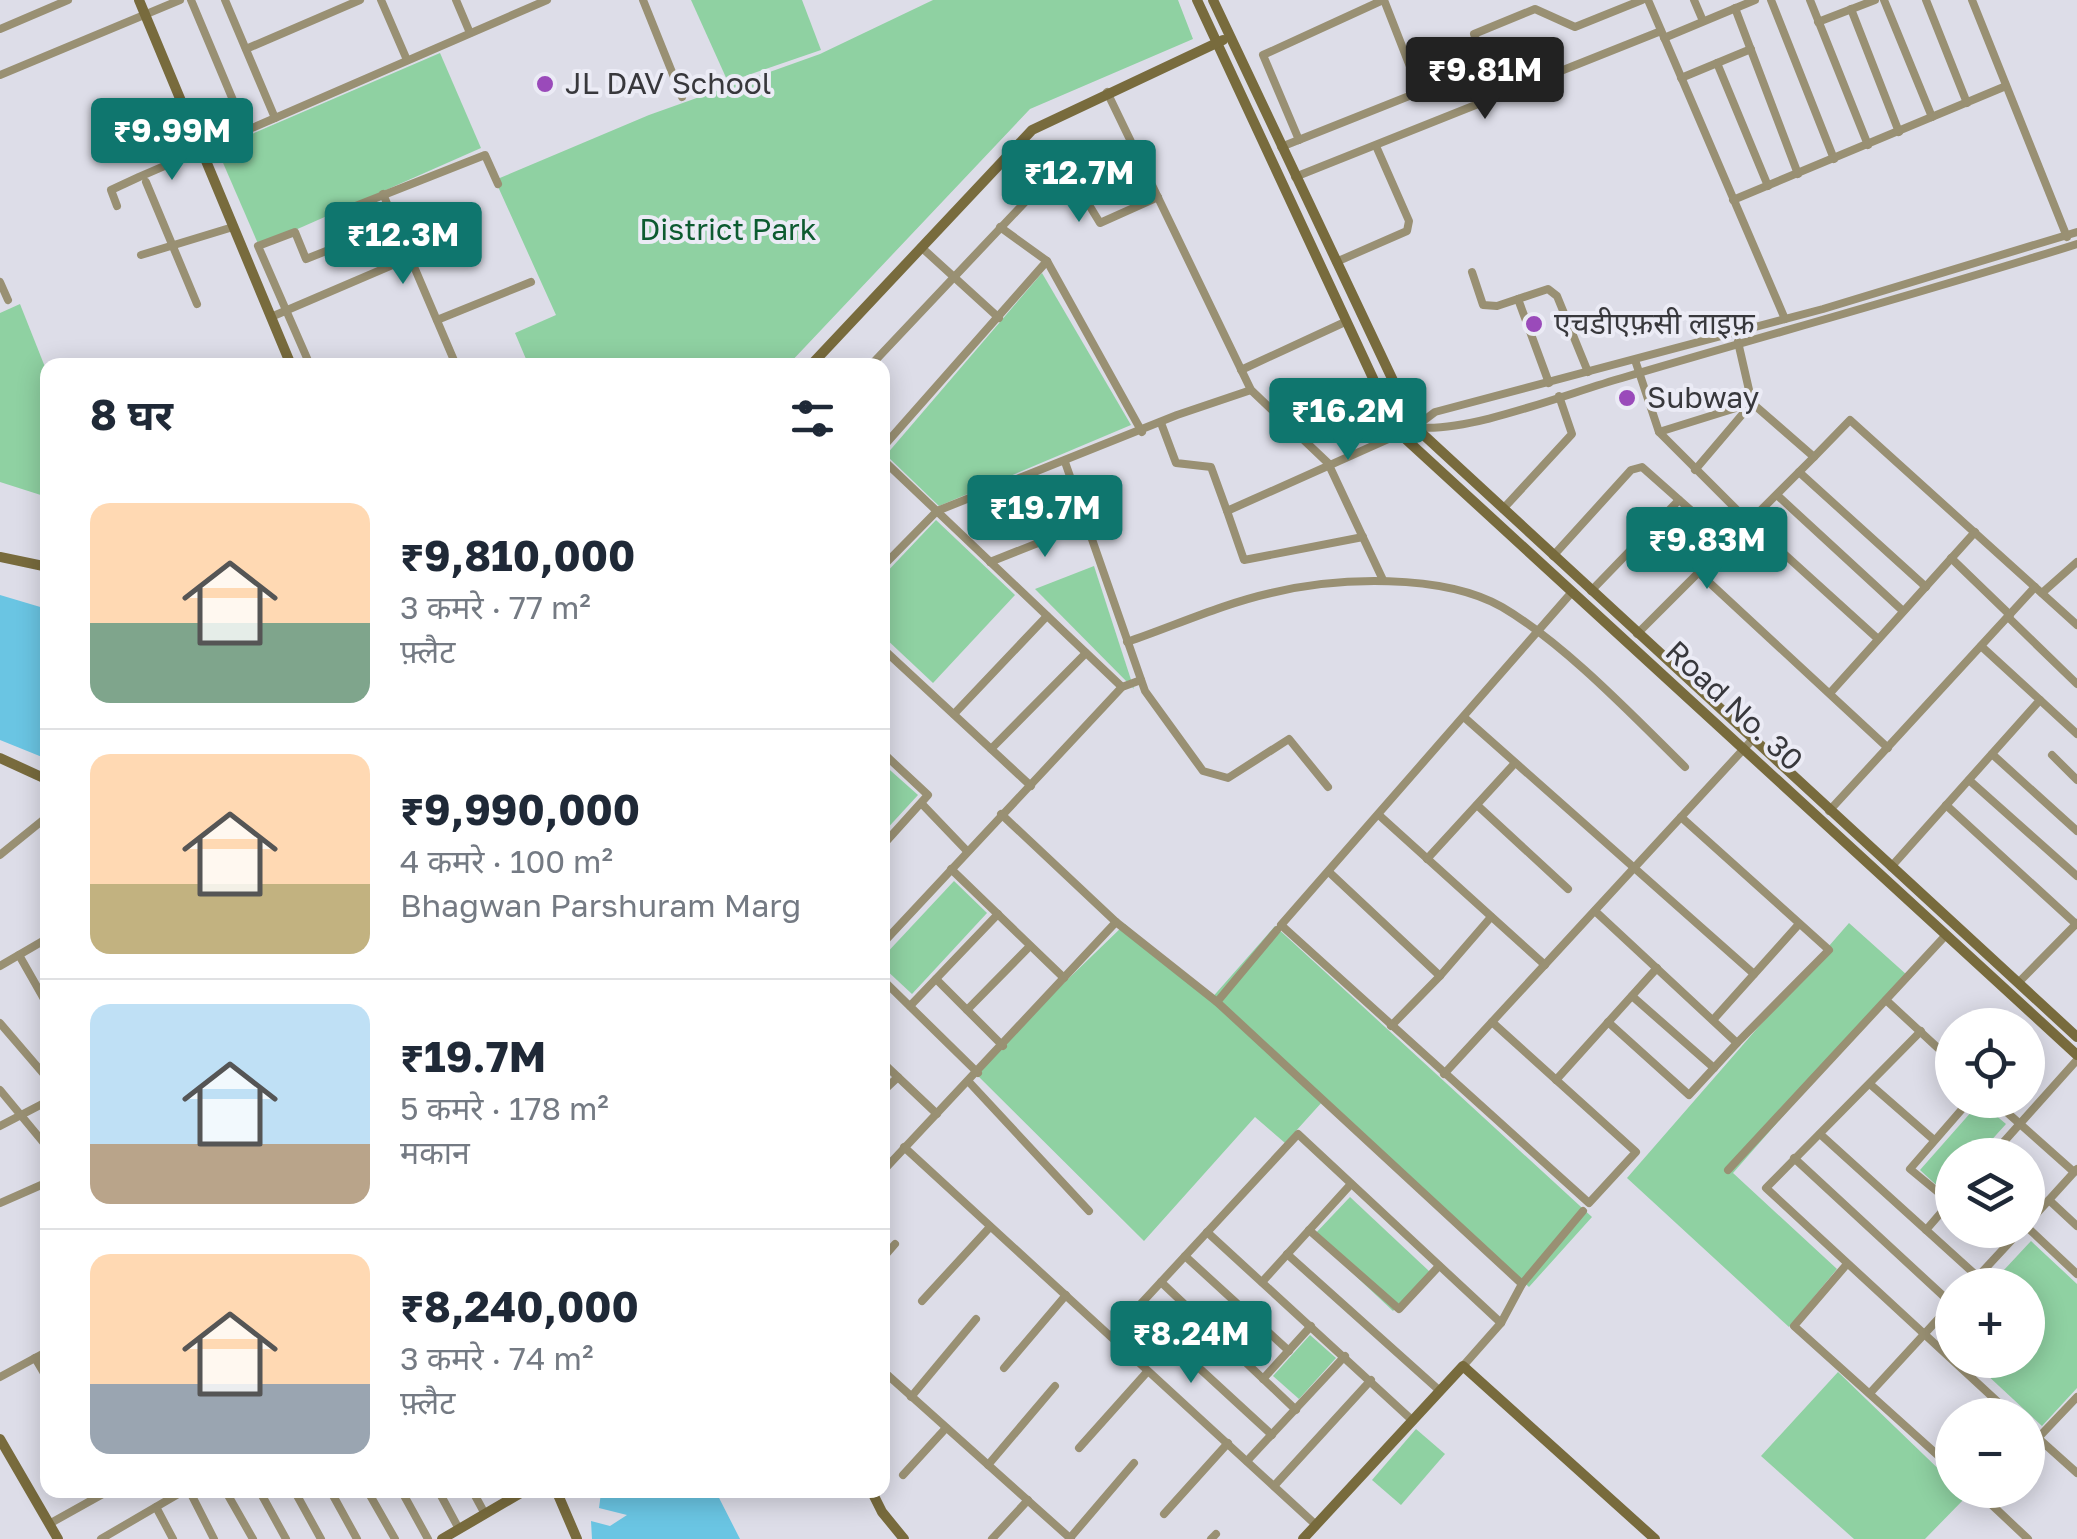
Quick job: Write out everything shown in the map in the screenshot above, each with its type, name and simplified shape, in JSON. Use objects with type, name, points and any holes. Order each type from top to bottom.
[{"type":"street","points":[[0,29],[66,0]]},
{"type":"street","points":[[138,0],[288,358]]},
{"type":"street","points":[[0,75],[180,0]]},
{"type":"street","points":[[191,0],[246,131]]},
{"type":"street","points":[[225,0],[275,118]]},
{"type":"street","points":[[246,48],[360,0]]},
{"type":"street","points":[[381,0],[407,60]]},
{"type":"street","points":[[456,0],[470,33]]},
{"type":"street","points":[[118,206],[110,190],[547,0]]},
{"type":"street","points":[[643,0],[682,97]]},
{"type":"street","name":"Road No. 30","points":[[1197,0],[1398,432],[1572,592],[1829,811],[2077,1037]]},
{"type":"street","name":"Road No. 30","points":[[1213,0],[1415,427],[1591,590],[2077,1058]]},
{"type":"street","points":[[1299,140],[1262,54],[1383,0],[1420,92]]},
{"type":"street","points":[[1281,147],[1484,66],[1476,33],[1534,9],[1574,27],[1645,0],[1785,318]]},
{"type":"street","points":[[1694,0],[1703,22]]},
{"type":"street","points":[[1295,177],[1755,0]]},
{"type":"street","points":[[1771,0],[1834,160]]},
{"type":"street","points":[[1810,0],[1868,145]]},
{"type":"street","points":[[1818,22],[1874,0]]},
{"type":"street","points":[[1884,0],[1932,118]]},
{"type":"street","points":[[1926,0],[1967,103]]},
{"type":"street","points":[[1415,427],[1436,430],[1915,296],[2074,245],[1972,0]]},
{"type":"street","points":[[1735,8],[1798,174]]},
{"type":"street","points":[[1852,9],[1899,132]]},
{"type":"street","points":[[818,358],[1032,130],[1230,37]]},
{"type":"street","points":[[1681,78],[1751,50]]},
{"type":"street","points":[[1717,63],[1768,186]]},
{"type":"street","points":[[1733,200],[2006,86]]},
{"type":"street","points":[[1107,92],[1251,390],[1328,463],[1383,580]]},
{"type":"street","points":[[117,142],[138,137],[185,112]]},
{"type":"street","points":[[1335,263],[1407,231],[1410,220],[1376,146]]},
{"type":"street","points":[[244,252],[295,232],[306,258],[354,240],[343,212],[485,155],[498,184]]},
{"type":"street","points":[[877,358],[1043,183],[1070,172],[1100,223],[1158,197]]},
{"type":"street","points":[[146,182],[196,304]]},
{"type":"street","points":[[383,194],[453,358]]},
{"type":"street","points":[[141,255],[233,226]]},
{"type":"street","points":[[1000,227],[1047,262],[1142,432]]},
{"type":"street","points":[[1227,511],[1415,427],[1435,412],[1736,332],[2077,232]]},
{"type":"street","points":[[258,246],[307,358]]},
{"type":"street","points":[[921,247],[999,318]]},
{"type":"street","points":[[271,317],[410,257]]},
{"type":"street","points":[[890,439],[1047,262]]},
{"type":"street","points":[[1472,272],[1484,305],[1497,306],[1548,289],[1558,296],[1588,372]]},
{"type":"street","points":[[0,282],[8,300]]},
{"type":"street","points":[[437,320],[532,282]]},
{"type":"street","points":[[1518,298],[1549,383]]},
{"type":"street","points":[[1241,370],[1345,322]]},
{"type":"street","points":[[1736,332],[1752,404],[1814,457]]},
{"type":"street","points":[[1635,360],[1659,432],[1694,470],[1878,640]]},
{"type":"street","points":[[890,555],[936,510],[1251,390]]},
{"type":"street","points":[[1504,510],[1572,434],[1559,396]]},
{"type":"street","points":[[1659,432],[1752,404]]},
{"type":"street","points":[[1694,470],[1752,404]]},
{"type":"street","points":[[1637,634],[1850,420],[2077,625]]},
{"type":"street","points":[[1161,423],[1176,463],[1211,467],[1244,560],[1363,537]]},
{"type":"street","points":[[1065,462],[1140,680],[1203,771],[1228,778],[1289,739],[1328,787]]},
{"type":"street","points":[[890,467],[1122,687]]},
{"type":"street","points":[[1553,556],[1631,470],[1642,467],[1728,544]]},
{"type":"street","points":[[1799,472],[1926,587]]},
{"type":"street","points":[[1777,495],[1904,611]]},
{"type":"street","points":[[1591,590],[1680,500]]},
{"type":"street","points":[[990,562],[1086,524]]},
{"type":"street","points":[[1831,692],[1975,532]]},
{"type":"street","points":[[0,557],[40,565]]},
{"type":"street","points":[[1951,558],[2077,684]]},
{"type":"street","points":[[1829,811],[2009,616],[2077,562]]},
{"type":"street","points":[[1699,573],[1888,748]]},
{"type":"street","points":[[1127,642],[1271,592],[1383,580],[1465,592],[1502,608],[1536,633],[1685,767]]},
{"type":"street","points":[[1492,1022],[1636,1152],[1589,1203],[1281,925],[1572,592]]},
{"type":"street","points":[[954,714],[1047,616]]},
{"type":"street","points":[[1982,646],[2077,734]]},
{"type":"street","points":[[991,749],[1086,653]]},
{"type":"street","points":[[890,655],[1031,786]]},
{"type":"street","points":[[890,931],[1122,687],[1140,680]]},
{"type":"street","points":[[1891,867],[2040,700]]},
{"type":"street","points":[[1465,718],[1754,974]]},
{"type":"street","points":[[1444,1074],[1748,745]]},
{"type":"street","points":[[1992,754],[2077,831]]},
{"type":"street","points":[[2052,755],[2077,780]]},
{"type":"street","points":[[1,759],[40,776]]},
{"type":"street","points":[[890,759],[928,794],[890,838]]},
{"type":"street","points":[[1427,859],[1515,763]]},
{"type":"street","points":[[1968,780],[2077,876]]},
{"type":"street","points":[[922,804],[968,851]]},
{"type":"street","points":[[1477,805],[1568,889]]},
{"type":"street","points":[[1946,805],[2076,924],[2018,983]]},
{"type":"street","points":[[1001,814],[1116,922],[1217,1002],[1522,1284]]},
{"type":"street","points":[[1380,816],[1545,965]]},
{"type":"street","points":[[1608,1022],[1689,1096],[1828,950],[1681,817]]},
{"type":"street","points":[[0,855],[40,822]]},
{"type":"street","points":[[950,869],[1064,978]]},
{"type":"street","points":[[1329,872],[1440,976]]},
{"type":"street","points":[[1595,911],[1737,1043]]},
{"type":"street","points":[[910,1006],[998,914]]},
{"type":"street","points":[[1391,1026],[1491,917]]},
{"type":"street","points":[[890,1163],[1116,922]]},
{"type":"street","points":[[1713,1020],[1799,924]]},
{"type":"street","points":[[1217,1002],[1277,930]]},
{"type":"street","points":[[1728,1170],[1946,935]]},
{"type":"street","points":[[0,966],[40,943]]},
{"type":"street","points":[[967,1010],[1030,946]]},
{"type":"street","points":[[19,955],[40,992]]},
{"type":"street","points":[[1556,1080],[1657,968]]},
{"type":"street","points":[[936,979],[1003,1046]]},
{"type":"street","points":[[890,987],[978,1072]]},
{"type":"street","points":[[1632,996],[1714,1068]]},
{"type":"street","points":[[1886,1000],[1935,1045]]},
{"type":"street","points":[[0,1022],[40,1070]]},
{"type":"street","points":[[1921,1031],[1766,1188],[1993,1398]]},
{"type":"street","points":[[2007,1138],[2077,1058]]},
{"type":"street","points":[[890,1070],[937,1114]]},
{"type":"street","points":[[890,1084],[898,1077]]},
{"type":"street","points":[[968,1082],[1089,1211]]},
{"type":"street","points":[[1871,1084],[1934,1140]]},
{"type":"street","points":[[0,1090],[40,1139]]},
{"type":"street","points":[[0,1126],[40,1105]]},
{"type":"street","points":[[1935,1189],[1910,1169],[1954,1118]]},
{"type":"street","points":[[2013,1118],[2075,1175],[2045,1204]]},
{"type":"street","points":[[1111,1336],[1298,1134],[1501,1323]]},
{"type":"street","points":[[1820,1134],[1968,1268]]},
{"type":"street","points":[[904,1147],[1316,1524]]},
{"type":"street","points":[[1794,1158],[1935,1288]]},
{"type":"street","points":[[1262,1282],[1351,1184]]},
{"type":"street","points":[[0,1204],[40,1186]]},
{"type":"street","points":[[2048,1200],[2077,1226]]},
{"type":"street","points":[[1303,1539],[1501,1323],[1522,1284],[1583,1210]]},
{"type":"street","points":[[1926,1230],[1935,1220]]},
{"type":"street","points":[[922,1302],[990,1226]]},
{"type":"street","points":[[1309,1230],[1400,1308],[1439,1266]]},
{"type":"street","points":[[1207,1232],[1413,1421]]},
{"type":"street","points":[[890,1250],[895,1244]]},
{"type":"street","points":[[2045,1245],[2077,1274]]},
{"type":"street","points":[[1986,1268],[2005,1248]]},
{"type":"street","points":[[1287,1254],[1440,1391]]},
{"type":"street","points":[[1186,1256],[1289,1351]]},
{"type":"street","points":[[1848,1264],[1794,1326],[1935,1452]]},
{"type":"street","points":[[1161,1282],[1296,1410]]},
{"type":"street","points":[[1004,1368],[1066,1296]]},
{"type":"street","points":[[1136,1310],[1272,1435]]},
{"type":"street","points":[[910,1396],[976,1319]]},
{"type":"street","points":[[1871,1392],[1935,1323]]},
{"type":"street","points":[[1263,1379],[1311,1326]]},
{"type":"street","points":[[0,1377],[40,1355]]},
{"type":"street","points":[[1248,1462],[1345,1356]]},
{"type":"street","points":[[35,1358],[40,1366]]},
{"type":"street","points":[[1463,1366],[1655,1539]]},
{"type":"street","points":[[1080,1448],[1147,1372]]},
{"type":"street","points":[[890,1377],[1071,1538],[1134,1463]]},
{"type":"street","points":[[1274,1486],[1371,1380]]},
{"type":"street","points":[[988,1465],[1056,1386]]},
{"type":"street","points":[[2045,1430],[2077,1396]]},
{"type":"street","points":[[902,1475],[946,1428]]},
{"type":"street","points":[[0,1439],[58,1539]]},
{"type":"street","points":[[1164,1514],[1228,1444]]},
{"type":"street","points":[[2045,1444],[2077,1473]]},
{"type":"street","points":[[50,1524],[96,1498]]},
{"type":"street","points":[[101,1539],[172,1498]]},
{"type":"street","points":[[191,1498],[214,1539]]},
{"type":"street","points":[[230,1498],[253,1539]]},
{"type":"street","points":[[263,1498],[286,1539]]},
{"type":"street","points":[[298,1498],[321,1539]]},
{"type":"street","points":[[334,1498],[357,1539]]},
{"type":"street","points":[[371,1498],[395,1539]]},
{"type":"street","points":[[405,1498],[428,1539]]},
{"type":"street","points":[[442,1498],[459,1529]]},
{"type":"street","points":[[477,1498],[486,1514]]},
{"type":"street","points":[[442,1539],[513,1498]]},
{"type":"street","points":[[559,1498],[577,1539]]},
{"type":"street","points":[[875,1498],[904,1539]]},
{"type":"street","points":[[992,1539],[1028,1500]]},
{"type":"street","points":[[156,1507],[172,1539]]},
{"type":"street","points":[[1995,1508],[2028,1539]]},
{"type":"green space","points":[[691,0],[802,0],[821,50],[728,82]]},
{"type":"green space","name":"District Park","points":[[933,0],[1178,0],[1193,39],[1030,109],[795,358],[526,358],[515,333],[556,315],[495,180],[649,115],[820,54]]},
{"type":"green space","points":[[440,53],[481,148],[259,246],[217,149]]},
{"type":"green space","points":[[1042,273],[1131,425],[939,506],[890,459],[890,450]]},
{"type":"green space","points":[[20,304],[41,358],[40,495],[0,482],[0,313]]},
{"type":"green space","points":[[936,520],[1015,595],[933,683],[890,643],[890,569]]},
{"type":"green space","points":[[1094,566],[1134,689],[1035,589]]},
{"type":"green space","points":[[890,770],[918,795],[890,825]]},
{"type":"green space","points":[[954,881],[987,913],[912,994],[890,974],[890,950]]},
{"type":"green space","points":[[1849,923],[1907,975],[1733,1173],[1837,1269],[1789,1327],[1627,1178]]},
{"type":"green space","points":[[1125,924],[1210,1000],[1275,926],[1592,1217],[1529,1287],[1323,1101],[1285,1143],[1255,1117],[1144,1241],[973,1071]]},
{"type":"green space","points":[[1966,1118],[1999,1118],[2006,1124],[1993,1138],[1948,1138]]},
{"type":"green space","points":[[1935,1153],[1935,1184],[1920,1170]]},
{"type":"green space","points":[[1350,1197],[1430,1272],[1393,1311],[1313,1236]]},
{"type":"green space","points":[[2024,1248],[2038,1248],[2077,1284],[2077,1388],[2045,1423],[2045,1398],[2012,1398],[1990,1378],[2045,1378],[2045,1268],[2006,1268]]},
{"type":"green space","points":[[1310,1335],[1336,1358],[1299,1399],[1273,1376]]},
{"type":"green space","points":[[1838,1372],[1935,1466],[1935,1508],[1955,1508],[1925,1539],[1854,1539],[1761,1456]]},
{"type":"green space","points":[[1416,1429],[1445,1454],[1401,1505],[1372,1480]]},
{"type":"water","points":[[0,595],[40,607],[40,756],[0,740]]},
{"type":"water","points":[[600,1498],[719,1498],[740,1539],[592,1539],[591,1521],[610,1526],[627,1515],[599,1508]]},
{"type":"place","name":"JL DAV School","points":[[545,84]]},
{"type":"place","name":"एचडीएफ़सी लाइफ़","points":[[1534,324]]},
{"type":"place","name":"Subway","points":[[1627,398]]}]
